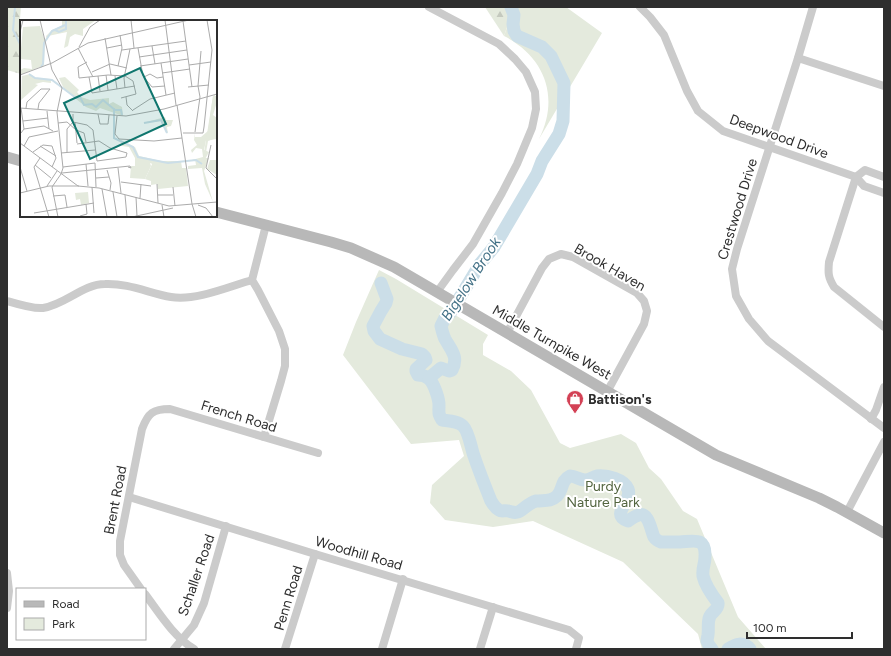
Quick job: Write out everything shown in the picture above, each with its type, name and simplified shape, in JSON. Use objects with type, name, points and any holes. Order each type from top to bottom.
[{"type":"main road","points":[[7,157],[20,161]]},
{"type":"main road","name":"Middle Turnpike West","points":[[217,212],[351,248],[394,267],[716,455],[819,498],[884,533]]},
{"type":"street","points":[[429,7],[499,44],[515,59],[526,72],[535,92],[536,109],[532,128],[517,164],[505,187],[473,244],[437,292]]},
{"type":"street","name":"Deepwood Drive","points":[[640,7],[664,35],[687,90],[698,111],[723,131],[856,177],[864,186],[884,193]]},
{"type":"street","name":"Crestwood Drive","points":[[813,7],[736,250],[732,269],[736,296],[749,319],[768,341],[884,428]]},
{"type":"street","points":[[798,58],[884,86]]},
{"type":"street","points":[[884,177],[864,170],[856,177],[829,262],[828,271],[829,279],[834,287],[884,327]]},
{"type":"street","points":[[264,437],[285,366],[285,349],[279,331],[252,280],[266,225]]},
{"type":"street","name":"Brook Haven","points":[[507,332],[542,268],[550,259],[561,254],[573,257],[637,294],[644,301],[647,311],[644,324],[607,392]]},
{"type":"street","points":[[7,301],[42,308],[55,305],[88,288],[104,284],[123,285],[173,297],[189,297],[206,294],[252,280]]},
{"type":"street","points":[[871,419],[876,410],[884,387]]},
{"type":"street","name":"French Road","points":[[152,413],[161,409],[170,409],[318,453]]},
{"type":"street","name":"Brent Road","points":[[140,588],[124,565],[120,555],[120,541],[142,429],[146,418],[152,413]]},
{"type":"street","points":[[846,512],[884,442]]},
{"type":"street","name":"Woodhill Road","points":[[129,497],[569,630],[579,638],[576,649]]},
{"type":"street","name":"Schaller Road","points":[[174,649],[194,625],[204,603],[226,526]]},
{"type":"street","name":"Penn Road","points":[[285,649],[315,554]]},
{"type":"street","points":[[7,573],[9,591],[7,608]]},
{"type":"street","points":[[382,649],[403,580]]},
{"type":"street","points":[[146,595],[173,632],[194,649]]},
{"type":"street","points":[[480,649],[493,607]]},
{"type":"green space","points":[[7,7],[21,7],[19,30],[20,74],[7,70]]},
{"type":"green space","points":[[485,7],[514,7],[504,36]]},
{"type":"green space","points":[[514,7],[566,7],[602,33],[539,139],[545,123],[548,108],[548,93],[545,80],[539,67],[530,55],[504,36]]},
{"type":"green space","name":"Purdy Nature Park","points":[[379,270],[488,335],[483,344],[483,355],[511,371],[531,390],[560,443],[570,448],[621,434],[636,443],[649,468],[661,479],[683,511],[697,519],[738,617],[766,649],[702,649],[698,634],[623,562],[533,521],[493,527],[445,520],[430,503],[432,485],[464,456],[459,440],[411,444],[343,355]]},
{"type":"waterway","points":[[15,7],[13,30],[20,44]]},
{"type":"waterway","name":"Bigelow Brook","points":[[429,378],[441,368],[449,371],[452,370],[455,361],[452,350],[444,337],[441,326],[480,264],[494,247],[537,174],[542,161],[559,134],[563,121],[564,83],[551,56],[542,47],[517,36],[514,31],[514,15],[511,7]]},
{"type":"waterway","name":"Bigelow Brook","points":[[381,283],[387,299],[373,326],[374,331],[380,339],[402,349],[422,354],[425,357],[426,360],[416,369],[416,371],[418,375],[427,377],[433,384],[436,391],[439,413],[442,420],[459,423],[465,429],[482,478],[495,507],[501,511],[517,512],[536,501],[552,499],[561,491],[563,483],[570,476],[585,480],[597,476],[606,476],[619,480],[626,486],[629,494],[621,511],[623,518],[628,521],[639,515],[645,516],[654,537],[661,542],[695,541],[704,546],[705,562],[703,576],[707,586],[718,603],[718,607],[710,616],[709,621],[707,641],[712,649]]},
{"type":"waterway","name":"Bigelow Brook","points":[[728,649],[739,644],[745,645],[750,649]]},
{"type":"place","name":"Battison's","points":[[575,414]]}]
